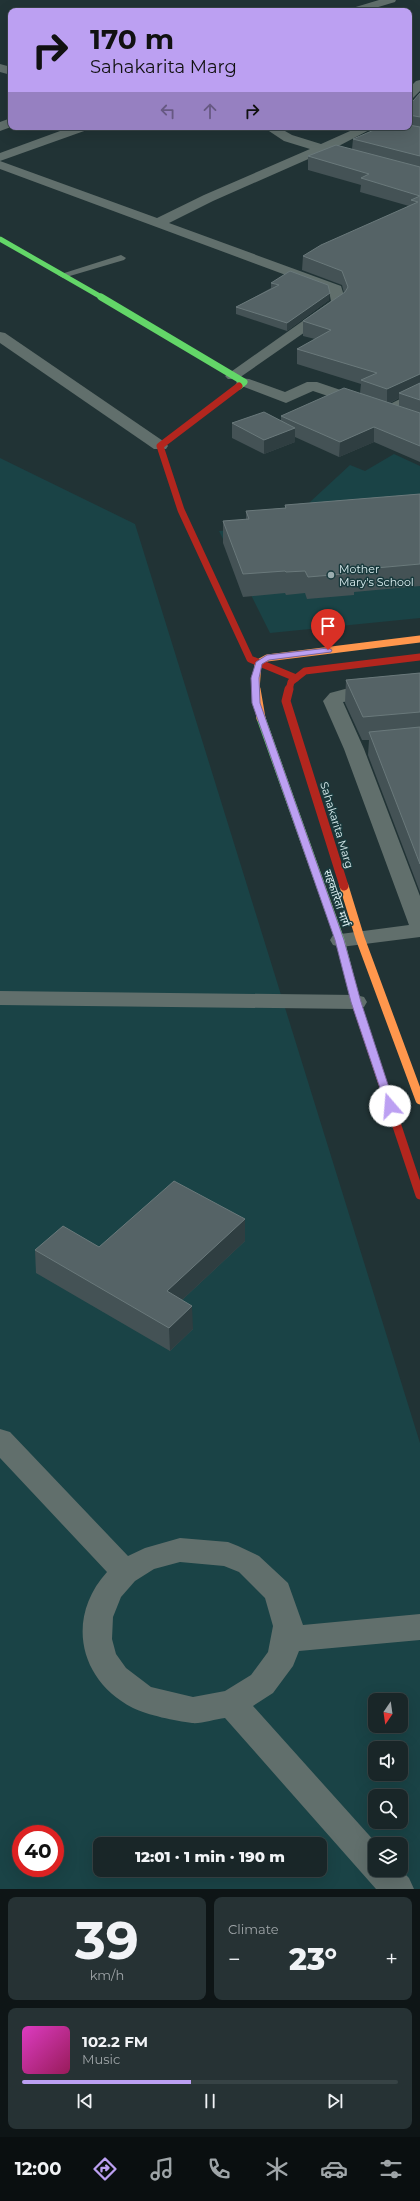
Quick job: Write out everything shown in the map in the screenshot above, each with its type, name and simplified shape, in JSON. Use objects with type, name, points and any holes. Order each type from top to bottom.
[{"type":"street","points":[[363,8],[391,0]]},
{"type":"street","points":[[412,92],[420,84]]},
{"type":"street","points":[[0,157],[75,130]]},
{"type":"street","points":[[274,130],[288,138],[337,154]]},
{"type":"street","points":[[156,224],[201,200],[322,150],[363,130]]},
{"type":"street","points":[[0,165],[156,224],[336,289],[339,302],[238,379],[160,446]]},
{"type":"street","points":[[2,242],[63,275],[238,379],[286,398],[312,385],[420,422]]},
{"type":"street","points":[[0,336],[160,446],[181,510],[250,659],[296,678],[305,671],[420,657]]},
{"type":"street","points":[[258,663],[267,658],[420,639]]},
{"type":"street","name":"सहकारिता मार्ग","points":[[258,663],[255,678],[256,703],[350,939],[356,1002],[420,1195]]},
{"type":"street","name":"Sahakarita Marg","points":[[296,678],[291,682],[286,700],[350,939],[420,1100]]},
{"type":"street","points":[[420,687],[337,697],[333,701],[354,749],[420,925]]},
{"type":"street","points":[[354,749],[376,747]]},
{"type":"street","points":[[350,939],[420,930]]},
{"type":"street","points":[[0,998],[356,1002]]},
{"type":"street","points":[[0,1440],[125,1572]]},
{"type":"street","points":[[180,1550],[228,1554],[249,1564],[278,1592],[288,1626],[287,1639],[282,1657],[262,1684],[231,1703],[193,1710],[143,1698],[115,1677],[102,1659],[97,1639],[98,1617],[109,1590],[125,1572],[145,1560],[180,1550]]},
{"type":"street","points":[[287,1639],[420,1627]]},
{"type":"street","points":[[231,1703],[368,1857]]},
{"type":"street","points":[[386,1877],[397,1889]]},
{"type":"lane","points":[[63,275],[121,258]]},
{"type":"lane","points":[[383,410],[420,392]]},
{"type":"shaded area","name":"Mother Mary's School","points":[[394,454],[420,466],[420,618],[270,633],[219,531],[283,527],[350,465],[365,471]]},
{"type":"shaded area","points":[[0,458],[135,524],[420,1443],[420,1889],[0,1889]]},
{"type":"building","points":[[420,93],[420,117],[412,116],[413,101]]},
{"type":"building","points":[[412,126],[420,127],[420,156],[353,139],[374,130],[412,130]]},
{"type":"building","points":[[336,145],[420,167],[420,196],[361,178],[369,174],[308,156]]},
{"type":"building","points":[[420,196],[420,374],[387,389],[361,380],[377,373],[297,349],[331,330],[303,321],[345,292],[348,287],[342,271],[303,256],[321,245],[418,202],[411,200]]},
{"type":"building","points":[[290,271],[328,285],[330,293],[287,323],[236,307],[279,285],[271,283]]},
{"type":"building","points":[[420,383],[420,400],[399,393]]},
{"type":"building","points":[[344,388],[420,413],[420,446],[374,427],[340,442],[281,416]]},
{"type":"building","points":[[264,412],[295,428],[264,440],[232,423]]},
{"type":"building","points":[[420,494],[420,564],[354,570],[355,573],[308,577],[305,571],[243,574],[223,521],[249,519],[246,511],[286,508],[285,505]]},
{"type":"building","points":[[420,673],[420,712],[363,717],[346,680]]},
{"type":"building","points":[[420,727],[420,864],[369,732]]},
{"type":"building","points":[[174,1181],[245,1219],[167,1291],[192,1306],[169,1328],[35,1250],[63,1226],[99,1247]]},
{"type":"traffic: fast","points":[[0,239],[133,315],[244,382],[239,386]]},
{"type":"traffic: fast","points":[[261,718],[340,940],[357,1006]]},
{"type":"traffic: slow","points":[[261,718],[256,697],[256,677],[258,663],[267,658],[420,639]]},
{"type":"traffic: slow","points":[[344,886],[360,938],[420,1100]]},
{"type":"traffic: jam","points":[[239,386],[160,446],[181,510],[250,659],[296,678]]},
{"type":"traffic: jam","points":[[344,886],[286,701],[291,682],[305,671],[420,657]]},
{"type":"traffic: jam","points":[[357,1006],[420,1195]]},
{"type":"place","name":"Mother Mary's School","points":[[331,575]]},
{"type":"route","points":[[328,650],[267,658],[258,663],[255,678],[256,703],[340,940],[356,1002],[390,1106]]}]
